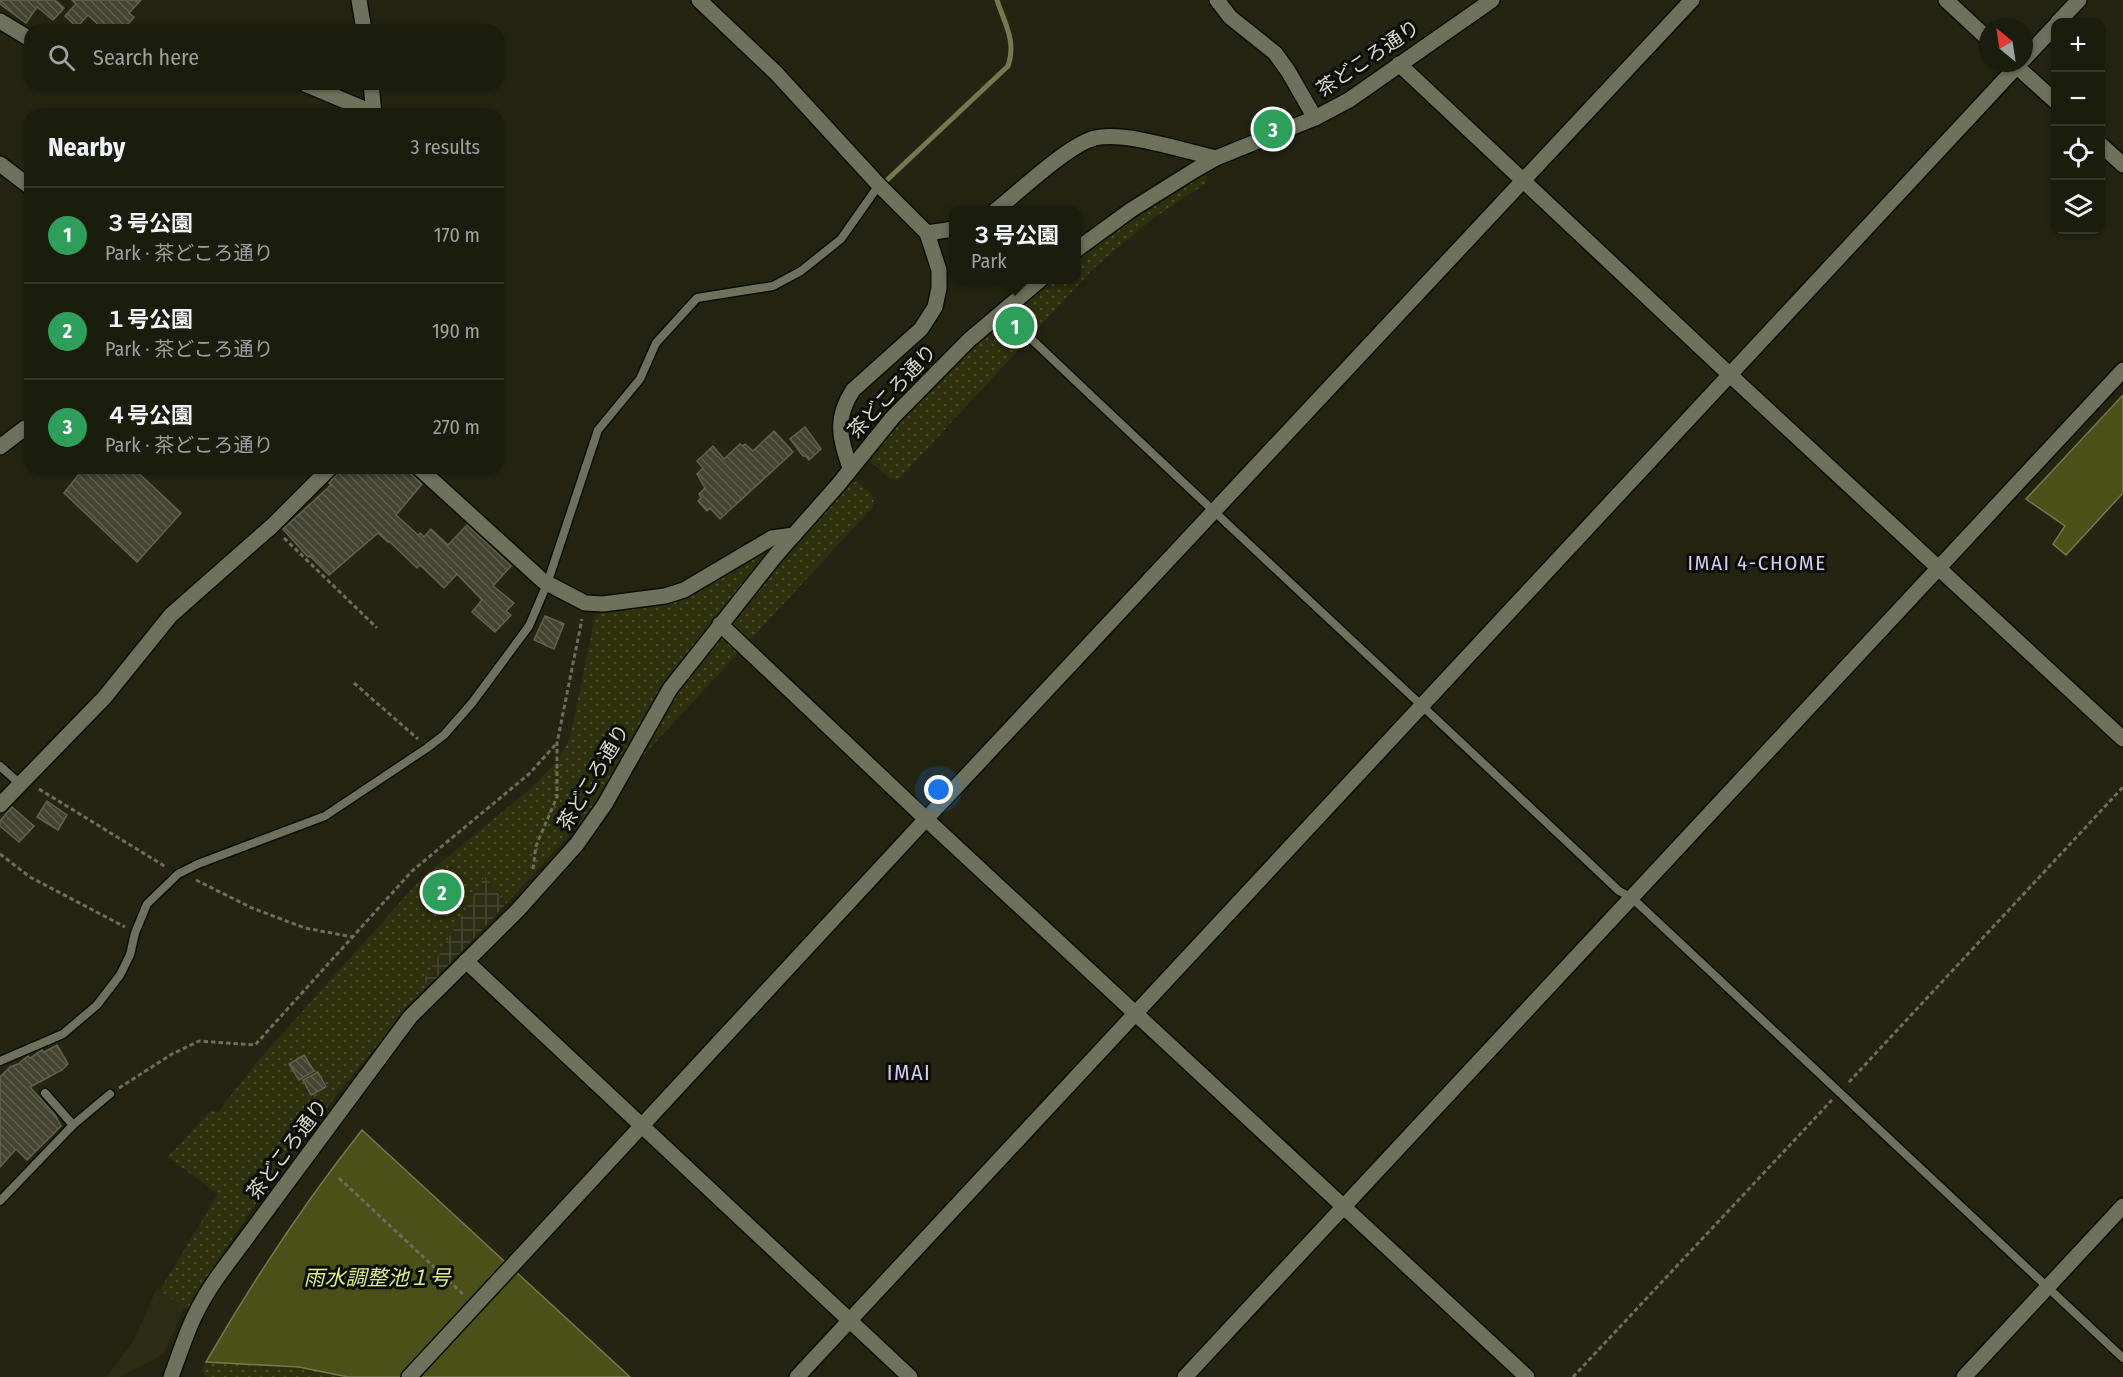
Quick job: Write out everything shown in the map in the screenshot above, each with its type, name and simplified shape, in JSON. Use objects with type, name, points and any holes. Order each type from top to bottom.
[{"type":"street","points":[[359,0],[363,24]]},
{"type":"street","points":[[699,0],[768,65],[879,186],[927,233],[939,270],[939,288],[934,307],[921,329],[854,390],[846,401],[842,413],[841,441],[850,468]]},
{"type":"street","points":[[1217,0],[1230,17],[1275,53],[1315,118]]},
{"type":"street","name":"茶どころ通り","points":[[1081,247],[1138,205],[1216,158],[1315,118],[1349,100],[1492,0]]},
{"type":"street","points":[[409,1377],[926,819],[1692,0]]},
{"type":"street","points":[[1946,0],[1979,31]]},
{"type":"street","points":[[2062,18],[2079,0]]},
{"type":"street","points":[[0,21],[24,35]]},
{"type":"street","points":[[2033,49],[2051,30]]},
{"type":"street","points":[[1399,64],[2123,739]]},
{"type":"street","points":[[797,1377],[2011,72]]},
{"type":"street","points":[[2027,72],[2051,98]]},
{"type":"street","points":[[319,90],[360,108]]},
{"type":"street","points":[[372,90],[373,108]]},
{"type":"street","points":[[1001,206],[1065,154],[1081,143],[1094,138],[1125,137],[1216,158]]},
{"type":"street","points":[[2105,149],[2123,165]]},
{"type":"street","points":[[0,164],[24,182]]},
{"type":"street","points":[[927,233],[949,230]]},
{"type":"street","name":"茶どころ通り","points":[[171,1377],[189,1324],[210,1287],[395,1035],[558,867],[595,821],[670,689],[720,624],[893,417],[969,340],[1034,284]]},
{"type":"street","points":[[1185,1377],[2123,370]]},
{"type":"street","points":[[0,447],[24,429]]},
{"type":"street","points":[[0,805],[104,698],[171,615],[272,526],[324,474]]},
{"type":"street","points":[[426,474],[547,584],[585,603],[603,604],[665,596],[684,590],[772,538],[794,535]]},
{"type":"street","points":[[720,624],[926,819],[1527,1377]]},
{"type":"street","points":[[466,961],[910,1377]]},
{"type":"street","points":[[1964,1377],[2123,1206]]},
{"type":"lane","points":[[0,1061],[63,1034],[86,1016],[120,975],[130,955],[135,933],[147,904],[183,871],[325,816],[444,735],[472,703],[529,626],[547,584],[598,429],[640,379],[656,343],[697,298],[773,286],[801,271],[841,239],[879,186]]},
{"type":"lane","points":[[1002,311],[1214,512],[1620,891],[1631,897],[2123,1358]]},
{"type":"lane","points":[[0,766],[20,784]]},
{"type":"lane","points":[[45,1093],[73,1125]]},
{"type":"lane","points":[[0,1201],[73,1125],[110,1094]]},
{"type":"path","points":[[272,526],[377,628]]},
{"type":"path","points":[[535,892],[533,861],[536,846],[557,797],[557,743],[585,603]]},
{"type":"path","points":[[354,683],[427,748]]},
{"type":"path","points":[[110,1094],[172,1054],[199,1041],[255,1045],[412,871],[530,774],[557,743]]},
{"type":"path","points":[[0,854],[30,877],[135,933]]},
{"type":"path","points":[[339,1178],[475,1305]]},
{"type":"shaded area","points":[[1198,174],[1207,175],[1205,184],[1152,219],[1095,267],[1081,282],[1081,252]]},
{"type":"shaded area","points":[[1042,284],[1079,284],[898,480],[889,478],[871,462],[872,451],[967,348]]},
{"type":"shaded area","points":[[846,481],[858,482],[874,497],[873,507],[506,904],[485,876],[423,982],[430,985],[364,1061],[272,1181],[188,1309],[160,1290],[218,1194],[168,1157],[211,1110],[218,1112],[259,1060],[420,880],[536,784],[559,759],[570,738],[595,616],[617,608],[680,600],[692,595],[808,525]]},
{"type":"shaded area","points":[[485,876],[506,904],[430,985],[422,982]]},
{"type":"shaded area","points":[[157,1288],[184,1308],[164,1354],[120,1377],[106,1377],[133,1342]]},
{"type":"shaded area","points":[[206,1362],[299,1367],[348,1377],[206,1377],[202,1370]]},
{"type":"water","points":[[2123,395],[2123,493],[2066,555],[2053,544],[2065,526],[2026,499]]},
{"type":"water","name":"雨水調整池１号","points":[[362,1130],[630,1377],[348,1377],[299,1367],[206,1362],[280,1243]]},
{"type":"building","points":[[0,0],[55,0],[64,8],[53,20],[37,7],[26,23],[0,4]]},
{"type":"building","points":[[72,0],[141,0],[129,13],[134,17],[128,24],[98,24],[88,15],[80,24],[74,24],[65,16],[76,4]]},
{"type":"building","points":[[805,427],[821,449],[809,460],[790,439]]},
{"type":"building","points":[[774,431],[793,452],[720,519],[710,508],[707,511],[698,501],[701,498],[699,494],[705,488],[697,474],[703,468],[697,461],[713,446],[724,459],[740,444],[743,446],[745,444],[753,451]]},
{"type":"building","points":[[79,474],[139,474],[181,513],[137,562],[64,493]]},
{"type":"building","points":[[337,474],[412,474],[422,484],[396,515],[418,535],[420,533],[424,537],[431,529],[448,545],[467,525],[511,566],[493,586],[514,603],[506,611],[511,615],[495,632],[472,612],[482,600],[457,574],[444,588],[420,565],[417,568],[378,533],[329,575],[310,556],[308,557],[283,529],[331,485],[329,483]]},
{"type":"building","points":[[545,616],[564,624],[554,649],[534,640]]},
{"type":"building","points":[[47,801],[67,815],[58,830],[37,817]]},
{"type":"building","points":[[12,807],[34,826],[19,842],[0,826],[0,821]]},
{"type":"building","points":[[57,1045],[68,1064],[62,1070],[30,1087],[55,1115],[61,1126],[27,1160],[16,1149],[0,1167],[0,1077],[10,1067],[28,1056],[30,1058],[42,1050],[44,1052]]},
{"type":"building","points":[[304,1055],[314,1071],[299,1080],[289,1064]]},
{"type":"building","points":[[318,1072],[326,1087],[311,1095],[303,1080]]},
{"type":"waterway","points":[[887,180],[1008,66],[1010,40],[997,0]]},
{"type":"place","name":"４号公園","points":[[1273,129]]},
{"type":"place","name":"３号公園","points":[[1015,326]]},
{"type":"place","name":"１号公園","points":[[442,892]]},
{"type":"district","name":"IMAI 4-CHOME","points":[[1757,563]]},
{"type":"district","name":"IMAI","points":[[909,1072]]}]
